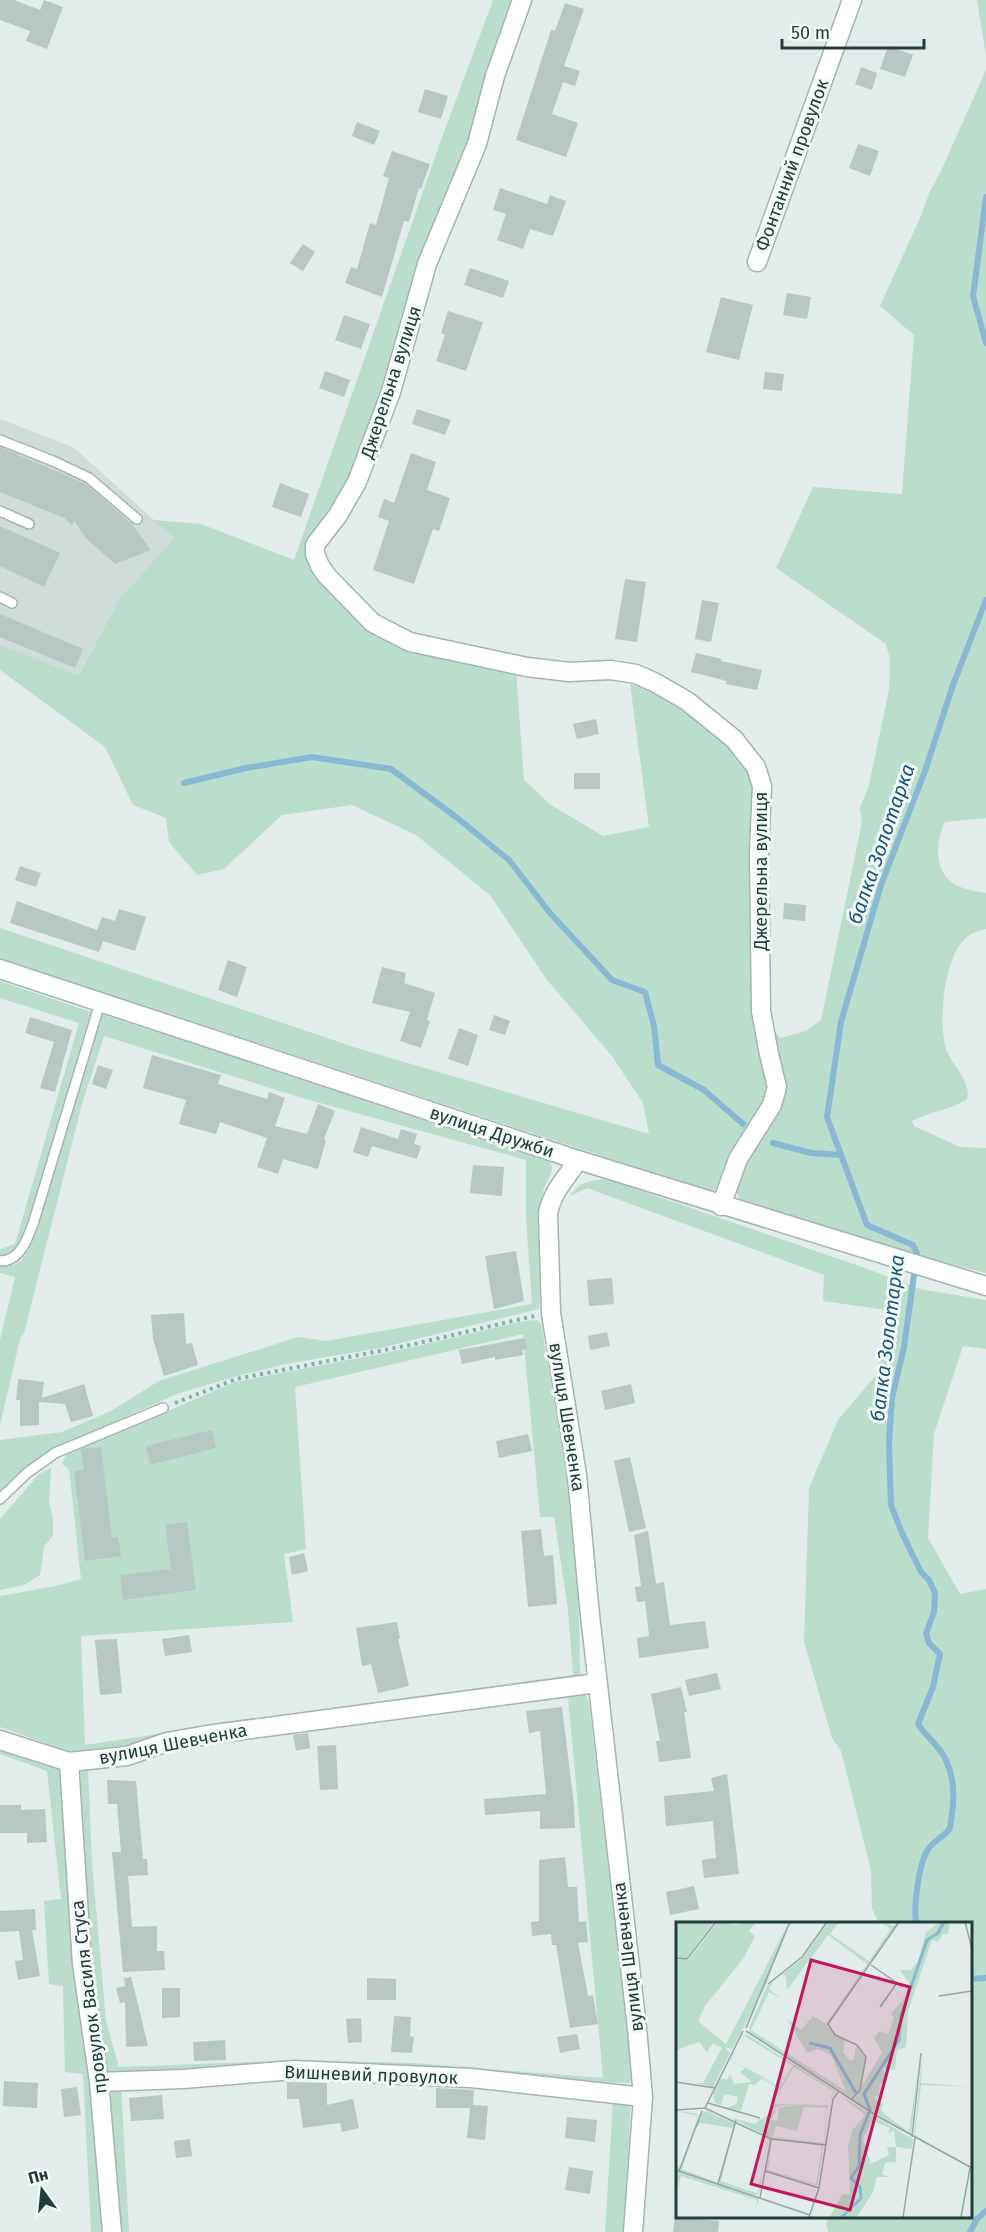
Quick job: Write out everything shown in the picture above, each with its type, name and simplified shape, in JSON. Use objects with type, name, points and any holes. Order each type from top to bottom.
[{"type":"street","name":"Джерельна вулиця","points":[[522,0],[495,76],[477,144],[427,264],[391,392],[357,482],[338,515],[315,545],[315,554],[327,576],[373,623],[410,642],[527,667],[569,672],[611,670],[636,674],[687,701],[734,740],[756,766],[762,786],[759,851],[761,1011],[777,1087],[772,1105],[738,1159],[721,1206]]},
{"type":"street","name":"Фонтанний провулок","points":[[757,262],[852,0]]},
{"type":"street","name":"вулиця Дружби","points":[[0,969],[721,1206],[986,1286]]},
{"type":"street","name":"вулиця Шевченка","points":[[578,1160],[555,1191],[548,1214],[550,1313],[578,1475],[597,1683],[629,1953],[643,2097],[633,2232]]},
{"type":"street","name":"вулиця Шевченка","points":[[69,1762],[127,1755],[167,1742],[207,1735],[597,1683]]},
{"type":"street","points":[[0,1740],[69,1762]]},
{"type":"street","name":"провулок Василя Стуса","points":[[69,1762],[82,1964],[99,2082],[112,2232]]},
{"type":"street","name":"Вишневий провулок","points":[[99,2082],[183,2079],[294,2070],[471,2078],[643,2097]]},
{"type":"lane","points":[[0,440],[89,478],[137,519]]},
{"type":"lane","points":[[0,511],[29,524]]},
{"type":"lane","points":[[0,597],[12,603]]},
{"type":"lane","points":[[0,1262],[16,1256],[26,1243],[100,1003]]},
{"type":"lane","points":[[0,1499],[27,1473],[55,1453],[163,1408]]},
{"type":"path","points":[[163,1408],[236,1379],[410,1345],[550,1313]]},
{"type":"shaded area","points":[[0,419],[73,447],[174,538],[120,598],[77,677],[0,645]]},
{"type":"green space","points":[[493,0],[517,0],[483,108],[384,400],[353,479],[312,543],[357,614],[516,670],[524,780],[551,805],[603,836],[649,827],[630,684],[670,700],[702,721],[729,747],[757,780],[770,1088],[760,1114],[714,1191],[700,1191],[587,1151],[0,959],[0,928],[360,1049],[649,1134],[643,1103],[612,1056],[547,980],[490,895],[416,835],[352,805],[282,815],[224,869],[197,875],[169,842],[166,818],[133,805],[105,747],[0,670],[0,645],[78,676],[120,598],[174,538],[153,520],[201,524],[294,560],[441,140]]},
{"type":"green space","points":[[977,0],[986,0],[986,56]]},
{"type":"green space","points":[[986,70],[986,818],[945,822],[938,844],[938,853],[941,868],[950,881],[962,888],[986,893],[986,929],[973,933],[962,942],[951,964],[944,993],[943,1024],[946,1049],[967,1086],[967,1099],[912,1121],[914,1126],[960,1147],[986,1148],[986,1273],[919,1256],[742,1204],[736,1190],[736,1177],[772,1113],[768,1021],[780,1038],[806,1031],[821,1020],[862,822],[860,808],[869,785],[889,690],[890,659],[886,644],[776,568],[813,487],[902,494],[914,335],[880,306]]},
{"type":"green space","points":[[0,981],[91,1012],[21,1244],[13,1251],[0,1256],[0,1249],[15,1244],[79,1023],[0,998]]},
{"type":"green space","points":[[101,1014],[548,1158],[552,1168],[543,1191],[539,1224],[539,1309],[380,1348],[286,1364],[177,1394],[73,1440],[29,1465],[0,1493],[0,1440],[62,1432],[111,1411],[159,1381],[298,1337],[326,1341],[532,1304],[526,1218],[526,1160],[302,1098],[104,1036],[82,1104],[24,1333],[20,1339],[0,1425],[0,1340],[15,1277],[0,1273],[0,1266],[14,1265],[22,1260],[28,1251]]},
{"type":"green space","points":[[607,1179],[920,1289],[986,1300],[986,1349],[963,1346],[934,1434],[928,1538],[960,1594],[986,1589],[986,2232],[828,2232],[826,2223],[830,2217],[971,2217],[971,1922],[878,1922],[872,1909],[871,1870],[841,1751],[832,1738],[804,1642],[809,1488],[838,1420],[876,1375],[887,1310],[823,1301],[824,1275],[587,1188],[570,1196],[590,1181]]},
{"type":"green space","points":[[536,1320],[541,1323],[571,1496],[579,1610],[580,1674],[575,1680],[95,1756],[59,1748],[0,1727],[0,1596],[81,1579],[69,1469],[62,1464],[66,1455],[235,1382],[405,1349]],"holes":[[[523,1334],[540,1517],[554,1517],[568,1610],[573,1675],[351,1705],[85,1745],[81,1636],[293,1622],[284,1554],[306,1549],[295,1387]]]},
{"type":"green space","points":[[51,1468],[49,1503],[53,1519],[53,1535],[44,1547],[40,1575],[24,1585],[0,1590],[0,1519],[39,1474]]},
{"type":"green space","points":[[579,1691],[585,1695],[589,1703],[633,2078],[628,2083],[119,2075],[106,2072],[89,1959],[80,1767],[88,1768],[92,1863],[106,2021],[119,2067],[298,2060],[413,2063],[603,2078],[568,1698],[401,1718]]},
{"type":"green space","points":[[0,1747],[55,1765],[63,1782],[87,2059],[105,2232],[91,2232],[83,2074],[65,2072],[63,1986],[49,1984],[44,1901],[61,1899],[47,1771],[0,1754]]},
{"type":"green space","points":[[110,2086],[121,2086],[129,2232],[118,2232]]},
{"type":"green space","points":[[631,2100],[624,2232],[605,2232],[613,2101]]},
{"type":"building","points":[[0,0],[14,0],[40,10],[44,0],[63,7],[47,49],[26,41],[30,31],[0,20]]},
{"type":"building","points":[[565,3],[584,9],[564,66],[580,71],[575,86],[563,82],[552,114],[578,123],[566,157],[516,140],[551,30],[555,31]]},
{"type":"building","points":[[888,46],[913,55],[905,77],[880,69]]},
{"type":"building","points":[[861,67],[877,73],[872,90],[855,84]]},
{"type":"building","points":[[425,89],[448,96],[441,119],[418,112]]},
{"type":"building","points":[[357,122],[380,131],[374,145],[352,136]]},
{"type":"building","points":[[858,144],[879,151],[870,176],[849,168]]},
{"type":"building","points":[[392,151],[430,164],[421,189],[419,188],[409,222],[404,221],[382,297],[345,283],[351,267],[357,269],[370,223],[376,225],[389,178],[383,176]]},
{"type":"building","points":[[500,188],[547,204],[550,195],[566,201],[553,236],[530,229],[523,249],[497,240],[506,214],[493,210]]},
{"type":"building","points":[[303,244],[315,252],[303,271],[290,263]]},
{"type":"building","points":[[470,268],[509,281],[503,298],[464,285]]},
{"type":"building","points":[[787,293],[811,297],[807,319],[783,315]]},
{"type":"building","points":[[721,297],[753,305],[739,360],[706,352]]},
{"type":"building","points":[[448,311],[483,322],[466,371],[436,361],[445,335],[441,333]]},
{"type":"building","points":[[344,315],[370,324],[361,349],[335,340]]},
{"type":"building","points":[[325,371],[350,380],[344,397],[319,388]]},
{"type":"building","points":[[765,372],[784,374],[782,391],[763,389]]},
{"type":"building","points":[[417,409],[451,420],[445,435],[412,424]]},
{"type":"building","points":[[0,447],[86,484],[131,523],[151,550],[115,564],[87,539],[74,521],[72,525],[64,518],[0,492]]},
{"type":"building","points":[[411,453],[436,462],[427,490],[450,498],[439,531],[433,529],[414,584],[373,570],[389,521],[378,517],[384,499],[394,503]]},
{"type":"building","points":[[280,483],[309,494],[301,517],[272,507]]},
{"type":"building","points":[[0,526],[60,553],[44,587],[0,566]]},
{"type":"building","points":[[625,579],[646,582],[637,642],[615,639]]},
{"type":"building","points":[[702,600],[719,603],[711,642],[695,639]]},
{"type":"building","points":[[0,614],[83,649],[75,668],[0,637]]},
{"type":"building","points":[[696,653],[762,670],[757,690],[726,684],[727,681],[691,672]]},
{"type":"building","points":[[596,719],[599,734],[577,739],[573,724]]},
{"type":"building","points":[[574,773],[600,773],[600,789],[574,789]]},
{"type":"building","points":[[20,866],[41,873],[36,887],[15,880]]},
{"type":"building","points":[[17,901],[97,930],[102,917],[115,921],[119,909],[146,917],[135,951],[103,941],[99,952],[10,923]]},
{"type":"building","points":[[784,903],[806,905],[805,921],[783,919]]},
{"type":"building","points":[[228,960],[247,967],[237,997],[218,990]]},
{"type":"building","points":[[382,967],[406,973],[404,983],[435,993],[427,1020],[430,1021],[421,1048],[400,1041],[410,1012],[372,1003]]},
{"type":"building","points":[[494,1015],[510,1021],[505,1035],[489,1030]]},
{"type":"building","points":[[30,1017],[72,1030],[55,1092],[40,1088],[54,1042],[25,1033]]},
{"type":"building","points":[[459,1028],[478,1035],[468,1066],[448,1059]]},
{"type":"building","points":[[152,1055],[221,1075],[218,1084],[267,1099],[269,1092],[285,1098],[275,1126],[307,1134],[318,1104],[335,1111],[324,1139],[326,1140],[318,1169],[283,1159],[278,1174],[257,1167],[267,1138],[220,1122],[216,1134],[179,1124],[186,1100],[143,1088]]},
{"type":"building","points":[[98,1065],[113,1070],[106,1089],[92,1084]]},
{"type":"building","points":[[361,1127],[398,1139],[401,1129],[417,1134],[414,1144],[421,1146],[417,1159],[372,1146],[368,1157],[353,1152]]},
{"type":"building","points":[[473,1165],[504,1167],[502,1196],[470,1193]]},
{"type":"building","points":[[516,1251],[524,1301],[494,1309],[485,1256]]},
{"type":"building","points":[[612,1278],[614,1304],[589,1306],[587,1280]]},
{"type":"building","points":[[184,1313],[186,1344],[192,1343],[198,1365],[164,1376],[153,1339],[151,1315]]},
{"type":"building","points":[[607,1332],[610,1346],[590,1350],[588,1336]]},
{"type":"building","points":[[525,1338],[527,1349],[522,1350],[523,1355],[495,1360],[495,1357],[462,1364],[459,1350]]},
{"type":"building","points":[[18,1379],[44,1382],[42,1398],[84,1384],[93,1416],[71,1422],[65,1404],[39,1402],[39,1425],[20,1426],[20,1400],[16,1400]]},
{"type":"building","points":[[631,1384],[635,1403],[605,1410],[601,1391]]},
{"type":"building","points":[[212,1430],[216,1448],[150,1465],[146,1446]]},
{"type":"building","points":[[528,1434],[532,1451],[499,1458],[496,1441]]},
{"type":"building","points":[[101,1447],[112,1538],[118,1537],[121,1556],[85,1561],[74,1471],[84,1470],[81,1449]]},
{"type":"building","points":[[630,1457],[646,1528],[629,1532],[614,1461]]},
{"type":"building","points":[[187,1522],[196,1590],[123,1600],[120,1575],[171,1569],[165,1525]]},
{"type":"building","points":[[541,1529],[544,1556],[553,1555],[557,1604],[528,1607],[521,1531]]},
{"type":"building","points":[[648,1531],[656,1584],[664,1582],[670,1625],[705,1621],[709,1648],[639,1658],[637,1638],[649,1636],[645,1601],[637,1602],[635,1587],[641,1586],[634,1535]]},
{"type":"building","points":[[304,1553],[308,1571],[292,1575],[289,1557]]},
{"type":"building","points":[[397,1622],[400,1639],[398,1639],[409,1686],[378,1693],[371,1664],[362,1666],[356,1628]]},
{"type":"building","points":[[189,1635],[192,1652],[165,1656],[162,1639]]},
{"type":"building","points":[[117,1639],[122,1693],[100,1695],[95,1640]]},
{"type":"building","points":[[717,1673],[721,1689],[689,1696],[685,1680]]},
{"type":"building","points":[[681,1687],[687,1712],[684,1712],[691,1758],[659,1762],[656,1741],[660,1741],[651,1694]]},
{"type":"building","points":[[562,1707],[575,1828],[540,1829],[540,1811],[485,1815],[484,1799],[546,1794],[540,1731],[529,1733],[526,1711]]},
{"type":"building","points":[[308,1733],[310,1748],[296,1751],[293,1735]]},
{"type":"building","points":[[336,1745],[338,1789],[320,1790],[317,1746]]},
{"type":"building","points":[[727,1774],[739,1874],[704,1878],[702,1860],[716,1858],[713,1821],[666,1826],[664,1796],[714,1791],[711,1778]]},
{"type":"building","points":[[107,1780],[136,1781],[143,1859],[147,1859],[148,1875],[128,1876],[132,1927],[157,1926],[157,1951],[164,1951],[165,1970],[123,1972],[112,1852],[121,1852],[117,1804],[108,1804]]},
{"type":"building","points":[[0,1805],[21,1805],[21,1810],[45,1809],[47,1842],[27,1843],[27,1833],[0,1833]]},
{"type":"building","points":[[565,1857],[568,1887],[577,1887],[579,1922],[586,1921],[588,1942],[578,1943],[588,1996],[593,1995],[598,2024],[570,2028],[556,1945],[552,1945],[551,1934],[532,1936],[531,1922],[539,1921],[539,1860]]},
{"type":"building","points":[[694,1886],[699,1909],[670,1915],[666,1892]]},
{"type":"building","points":[[35,1909],[36,1930],[32,1930],[40,1976],[18,1980],[15,1961],[23,1960],[19,1931],[0,1932],[0,1911]]},
{"type":"building","points":[[131,1977],[148,2046],[126,2047],[125,2002],[120,2003],[116,1988],[125,1986],[124,1978]]},
{"type":"building","points":[[367,1978],[396,1979],[396,2000],[367,2000]]},
{"type":"building","points":[[162,1988],[180,1988],[180,2017],[162,2018]]},
{"type":"building","points":[[394,2016],[411,2017],[410,2036],[414,2037],[412,2053],[391,2052]]},
{"type":"building","points":[[361,2018],[362,2042],[348,2043],[346,2019]]},
{"type":"building","points":[[577,2034],[580,2049],[560,2053],[557,2037]]},
{"type":"building","points":[[225,2040],[226,2060],[194,2061],[193,2042]]},
{"type":"building","points":[[4,2081],[38,2083],[37,2108],[3,2106]]},
{"type":"building","points":[[287,2082],[327,2083],[327,2105],[353,2099],[359,2128],[342,2132],[340,2123],[303,2128],[299,2099],[287,2099]]},
{"type":"building","points":[[77,2087],[81,2115],[64,2117],[61,2089]]},
{"type":"building","points":[[436,2088],[474,2090],[473,2105],[488,2106],[485,2140],[467,2138],[470,2108],[436,2108]]},
{"type":"building","points":[[162,2095],[164,2119],[131,2121],[129,2098]]},
{"type":"building","points":[[567,2117],[597,2120],[595,2142],[565,2138]]},
{"type":"building","points":[[190,2139],[192,2156],[176,2158],[174,2141]]},
{"type":"building","points":[[569,2167],[593,2171],[590,2194],[565,2190]]},
{"type":"building","points":[[675,2217],[719,2221],[718,2232],[673,2232]]},
{"type":"waterway","name":"балка Золотарка","points":[[986,197],[973,296],[986,343]]},
{"type":"waterway","name":"балка Золотарка","points":[[916,1922],[916,1897],[921,1866],[929,1848],[950,1828],[954,1793],[946,1760],[918,1724],[933,1687],[940,1654],[929,1643],[926,1634],[934,1612],[935,1593],[929,1580],[921,1572],[891,1505],[889,1443],[892,1398],[904,1347],[917,1253],[913,1245],[867,1225],[827,1117],[841,1022],[881,885],[925,771],[953,685],[986,600]]},
{"type":"waterway","points":[[184,783],[246,768],[312,757],[391,769],[509,860],[550,913],[612,980],[645,992],[654,1026],[658,1065],[704,1090],[743,1124]]},
{"type":"waterway","points":[[773,1143],[811,1153],[841,1155]]},
{"type":"waterway","name":"балка Золотарка","points":[[971,1979],[986,1978]]},
{"type":"waterway","name":"балка Золотарка","points":[[970,2232],[977,2219],[986,2211]]}]
